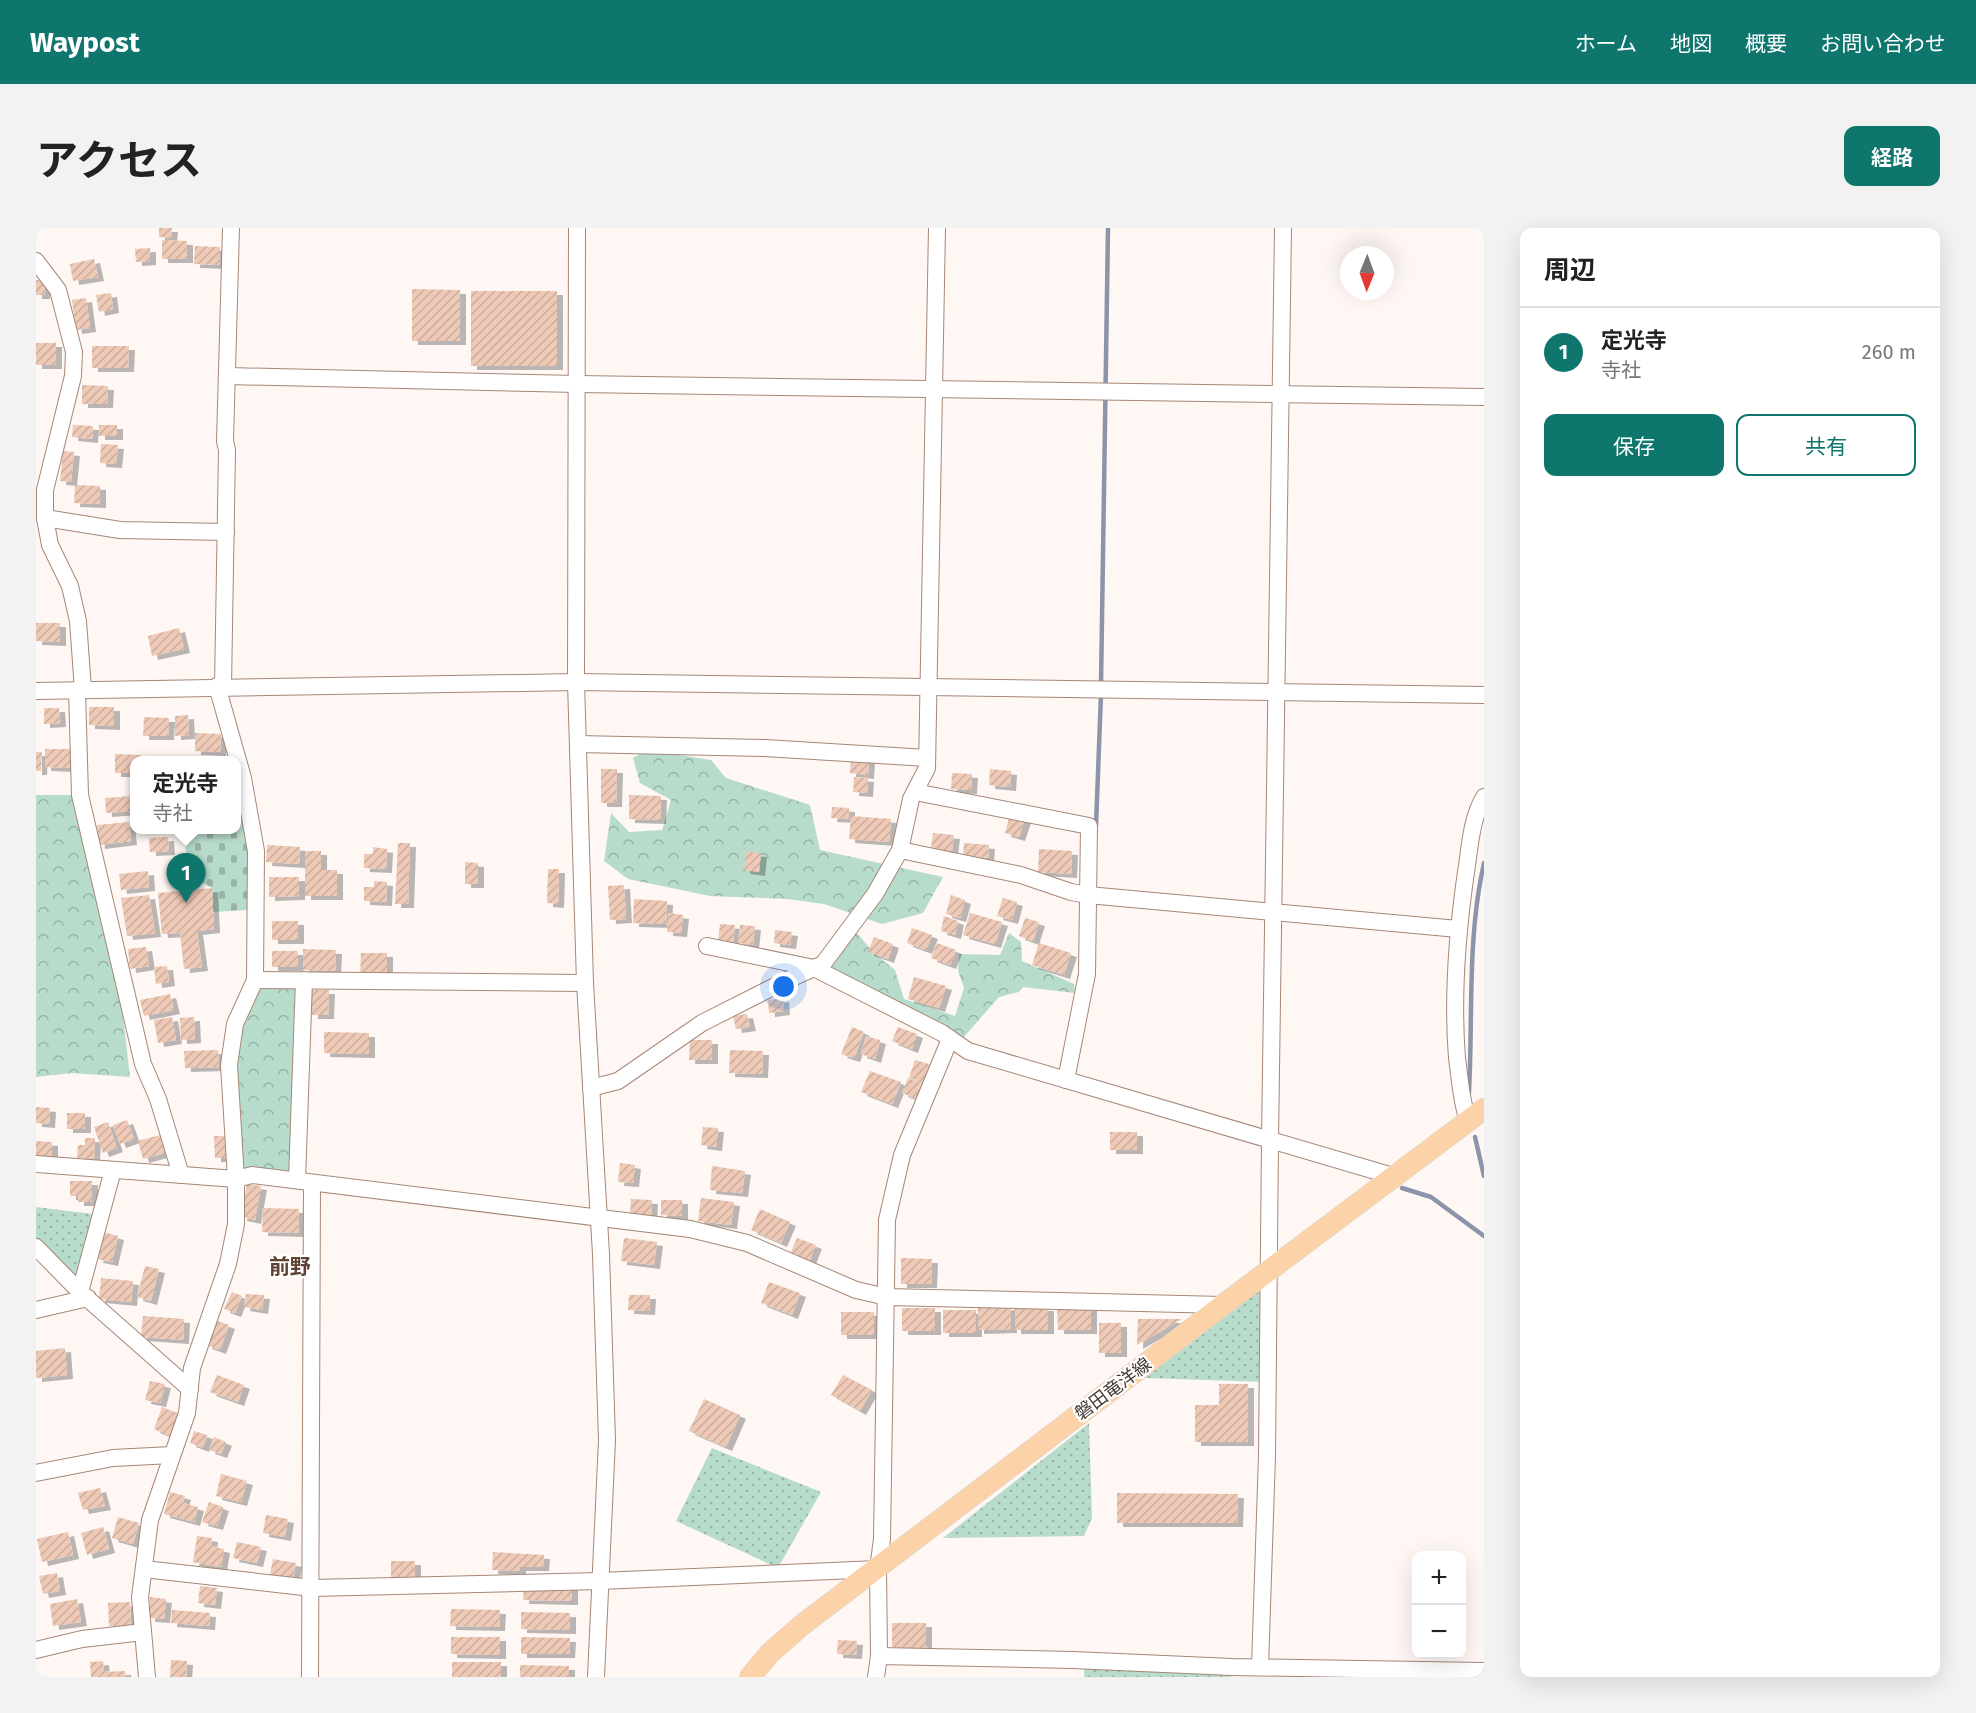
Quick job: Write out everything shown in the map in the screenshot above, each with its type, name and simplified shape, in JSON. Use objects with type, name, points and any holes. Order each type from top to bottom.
[{"type":"main road","name":"磐田竜洋線","points":[[750,1677],[770,1653],[802,1625],[1479,1113]]},
{"type":"street","points":[[231,228],[220,686],[238,756]]},
{"type":"street","points":[[577,228],[576,682],[585,983],[599,1217],[607,1440],[596,1677]]},
{"type":"street","points":[[591,1088],[618,1081],[702,1023],[823,964],[875,894],[900,850],[911,799],[927,768],[937,228]]},
{"type":"street","points":[[1260,1666],[1267,1455],[1283,228]]},
{"type":"street","points":[[36,261],[58,290],[74,352],[73,375],[45,490],[43,527],[70,586],[78,621],[80,795],[143,1064],[158,1099],[181,1175]]},
{"type":"street","points":[[228,376],[577,384],[1484,397]]},
{"type":"street","points":[[43,527],[225,532]]},
{"type":"street","points":[[36,691],[220,686],[576,682],[1484,695]]},
{"type":"street","points":[[578,744],[759,748],[927,758]]},
{"type":"street","points":[[147,1677],[140,1597],[150,1520],[187,1413],[192,1368],[228,1264],[236,1224],[236,1179],[229,1065],[235,1024],[255,980],[256,851],[241,769]]},
{"type":"street","points":[[915,792],[1089,826],[1087,974],[1066,1080]]},
{"type":"street","points":[[1479,1113],[1461,1101],[1455,1028],[1455,976],[1458,929],[1473,822],[1484,797]]},
{"type":"street","points":[[900,850],[1021,875],[1071,892],[1088,895],[1458,929]]},
{"type":"street","points":[[707,946],[814,968],[950,1039],[968,1051],[1396,1177]]},
{"type":"street","points":[[255,980],[585,983]]},
{"type":"street","points":[[304,980],[304,1181],[312,1588],[310,1677]]},
{"type":"street","points":[[876,1677],[879,1656],[878,1569],[882,1539],[887,1220],[902,1155],[950,1039]]},
{"type":"street","points":[[36,1164],[236,1179],[252,1175],[690,1229],[747,1243],[856,1290],[887,1297],[1223,1305]]},
{"type":"street","points":[[84,1295],[113,1170]]},
{"type":"street","points":[[36,1247],[84,1295],[190,1389]]},
{"type":"street","points":[[36,1310],[84,1295]]},
{"type":"street","points":[[36,1473],[112,1458],[172,1455]]},
{"type":"street","points":[[144,1569],[312,1588],[600,1581],[878,1569]]},
{"type":"street","points":[[36,1650],[82,1639],[143,1632]]},
{"type":"street","points":[[879,1656],[1073,1660],[1231,1672],[1260,1666],[1394,1673],[1484,1671]]},
{"type":"green space","points":[[641,753],[673,754],[711,760],[726,778],[810,805],[820,850],[943,877],[923,913],[882,924],[824,904],[787,899],[710,896],[628,879],[604,861],[611,813],[629,832],[662,830],[671,800],[640,783],[633,758]]},
{"type":"green space","points":[[36,795],[80,795],[114,938],[130,1077],[72,1073],[36,1077]]},
{"type":"green space","points":[[241,802],[255,845],[247,910],[213,912],[212,888],[191,876],[183,834],[241,834]]},
{"type":"green space","points":[[851,926],[875,954],[895,970],[904,999],[955,1016],[964,988],[958,971],[959,954],[1000,955],[1009,933],[1021,942],[1022,961],[1074,984],[1075,993],[1023,987],[1019,992],[999,997],[963,1038],[821,971]]},
{"type":"green space","points":[[255,980],[304,980],[297,1180],[236,1179],[229,1065]]},
{"type":"green space","points":[[36,1207],[101,1215],[80,1292],[36,1247]]},
{"type":"green space","points":[[1262,1288],[1267,1382],[1144,1378]]},
{"type":"green space","points":[[1089,1423],[1092,1518],[1084,1536],[943,1538]]},
{"type":"green space","points":[[712,1448],[821,1492],[778,1568],[676,1521]]},
{"type":"green space","points":[[1085,1660],[1232,1667],[1231,1677],[1084,1677]]},
{"type":"building","points":[[159,228],[172,228],[171,238],[159,237]]},
{"type":"building","points":[[162,240],[187,241],[187,259],[162,259]]},
{"type":"building","points":[[195,246],[220,247],[220,265],[194,264]]},
{"type":"building","points":[[150,248],[150,261],[136,262],[135,249]]},
{"type":"building","points":[[94,259],[98,277],[73,281],[70,264]]},
{"type":"building","points":[[36,280],[45,280],[44,295],[36,295]]},
{"type":"building","points":[[412,289],[460,290],[460,341],[412,341]]},
{"type":"building","points":[[471,291],[557,291],[557,366],[471,366]]},
{"type":"building","points":[[111,293],[113,309],[99,312],[96,295]]},
{"type":"building","points":[[86,298],[90,328],[76,330],[72,300]]},
{"type":"building","points":[[36,343],[56,343],[56,365],[36,365]]},
{"type":"building","points":[[92,346],[129,346],[128,368],[92,368]]},
{"type":"building","points":[[82,385],[108,386],[107,404],[82,404]]},
{"type":"building","points":[[73,425],[93,426],[92,439],[72,437]]},
{"type":"building","points":[[99,425],[117,425],[117,436],[99,436]]},
{"type":"building","points":[[101,444],[118,445],[116,464],[100,463]]},
{"type":"building","points":[[63,451],[74,452],[71,482],[60,481]]},
{"type":"building","points":[[75,485],[100,486],[100,504],[74,503]]},
{"type":"building","points":[[36,623],[60,623],[60,642],[36,641]]},
{"type":"building","points":[[179,628],[184,649],[152,656],[148,636]]},
{"type":"building","points":[[89,707],[114,707],[114,726],[89,725]]},
{"type":"building","points":[[44,708],[59,708],[60,723],[44,724]]},
{"type":"building","points":[[188,715],[189,735],[175,736],[175,716]]},
{"type":"building","points":[[144,717],[169,718],[168,736],[143,736]]},
{"type":"building","points":[[195,733],[221,734],[220,752],[195,751]]},
{"type":"building","points":[[45,749],[70,749],[70,768],[45,767]]},
{"type":"building","points":[[36,752],[42,752],[41,771],[36,771]]},
{"type":"building","points":[[115,754],[141,755],[130,756],[130,773],[115,773]]},
{"type":"building","points":[[851,758],[869,759],[868,775],[850,773]]},
{"type":"building","points":[[601,769],[617,769],[616,803],[601,803]]},
{"type":"building","points":[[990,769],[1011,771],[1010,787],[989,785]]},
{"type":"building","points":[[952,773],[972,774],[971,790],[951,789]]},
{"type":"building","points":[[854,777],[868,778],[867,793],[853,792]]},
{"type":"building","points":[[629,795],[661,796],[660,820],[629,819]]},
{"type":"building","points":[[130,796],[130,811],[106,813],[105,798]]},
{"type":"building","points":[[832,807],[849,808],[849,819],[831,818]]},
{"type":"building","points":[[1010,815],[1025,819],[1019,837],[1005,833]]},
{"type":"building","points":[[851,816],[891,819],[889,842],[849,839]]},
{"type":"building","points":[[129,822],[131,841],[99,845],[97,825]]},
{"type":"building","points":[[933,833],[954,835],[952,851],[931,848]]},
{"type":"building","points":[[168,837],[169,851],[150,852],[149,838]]},
{"type":"building","points":[[398,843],[410,843],[408,904],[395,904]]},
{"type":"building","points":[[964,843],[989,845],[988,858],[963,855]]},
{"type":"building","points":[[267,845],[300,847],[299,864],[266,862]]},
{"type":"building","points":[[373,847],[387,849],[386,869],[364,868],[364,854],[373,854]]},
{"type":"building","points":[[1039,849],[1072,851],[1071,874],[1038,872]]},
{"type":"building","points":[[305,851],[321,851],[321,870],[337,870],[337,896],[305,896]]},
{"type":"building","points":[[746,852],[761,853],[759,872],[744,870]]},
{"type":"building","points":[[465,862],[478,863],[478,884],[465,884]]},
{"type":"building","points":[[548,869],[559,869],[558,904],[547,903]]},
{"type":"building","points":[[148,871],[149,887],[121,890],[119,874]]},
{"type":"building","points":[[269,877],[299,877],[299,896],[269,897]]},
{"type":"building","points":[[374,881],[387,882],[386,902],[364,901],[364,887],[374,887]]},
{"type":"building","points":[[624,885],[626,919],[610,920],[608,886]]},
{"type":"building","points":[[212,888],[214,929],[197,931],[202,967],[184,969],[180,933],[162,934],[158,893]]},
{"type":"building","points":[[149,895],[155,933],[127,936],[121,898]]},
{"type":"building","points":[[951,895],[965,900],[960,918],[946,914]]},
{"type":"building","points":[[1003,898],[1017,902],[1012,920],[997,916]]},
{"type":"building","points":[[634,899],[667,901],[666,924],[633,923]]},
{"type":"building","points":[[669,913],[683,915],[681,933],[667,932]]},
{"type":"building","points":[[970,913],[1002,922],[995,944],[963,935]]},
{"type":"building","points":[[944,916],[958,921],[955,935],[941,931]]},
{"type":"building","points":[[1025,918],[1039,922],[1033,941],[1019,936]]},
{"type":"building","points":[[272,921],[298,921],[298,940],[272,940]]},
{"type":"building","points":[[720,924],[735,925],[733,944],[718,942]]},
{"type":"building","points":[[740,925],[755,926],[753,945],[738,943]]},
{"type":"building","points":[[912,928],[932,935],[926,950],[907,943]]},
{"type":"building","points":[[775,930],[792,932],[790,945],[774,943]]},
{"type":"building","points":[[874,937],[893,944],[888,959],[868,952]]},
{"type":"building","points":[[937,943],[956,950],[950,965],[931,958]]},
{"type":"building","points":[[1039,943],[1071,953],[1064,975],[1032,965]]},
{"type":"building","points":[[146,947],[149,966],[130,969],[128,949]]},
{"type":"building","points":[[303,949],[336,950],[335,971],[303,970]]},
{"type":"building","points":[[272,951],[298,951],[297,967],[272,967]]},
{"type":"building","points":[[361,953],[387,953],[387,975],[360,975]]},
{"type":"building","points":[[167,966],[169,982],[156,984],[154,967]]},
{"type":"building","points":[[914,977],[946,986],[939,1008],[908,999]]},
{"type":"building","points":[[312,990],[329,990],[328,1015],[312,1015]]},
{"type":"building","points":[[170,994],[174,1010],[144,1016],[140,1000]]},
{"type":"building","points":[[783,998],[784,1011],[769,1013],[768,1000]]},
{"type":"building","points":[[747,1014],[750,1027],[736,1029],[733,1016]]},
{"type":"building","points":[[172,1017],[176,1040],[158,1043],[154,1020]]},
{"type":"building","points":[[194,1017],[195,1039],[181,1040],[180,1018]]},
{"type":"building","points":[[852,1027],[864,1032],[854,1058],[841,1054]]},
{"type":"building","points":[[898,1027],[917,1034],[912,1049],[892,1041]]},
{"type":"building","points":[[324,1032],[369,1033],[369,1054],[324,1053]]},
{"type":"building","points":[[866,1036],[880,1040],[875,1059],[861,1054]]},
{"type":"building","points":[[690,1040],[712,1040],[712,1060],[689,1060]]},
{"type":"building","points":[[218,1050],[219,1067],[185,1068],[184,1051]]},
{"type":"building","points":[[730,1050],[763,1051],[762,1074],[729,1073]]},
{"type":"building","points":[[915,1060],[929,1064],[924,1083],[909,1078]]},
{"type":"building","points":[[870,1071],[901,1082],[892,1104],[861,1092]]},
{"type":"building","points":[[908,1078],[927,1085],[921,1101],[902,1093]]},
{"type":"building","points":[[36,1107],[50,1108],[49,1124],[36,1123]]},
{"type":"building","points":[[67,1113],[85,1113],[85,1129],[67,1129]]},
{"type":"building","points":[[127,1120],[134,1139],[120,1144],[113,1125]]},
{"type":"building","points":[[108,1122],[117,1148],[103,1153],[94,1127]]},
{"type":"building","points":[[703,1127],[718,1128],[716,1147],[701,1145]]},
{"type":"building","points":[[1110,1132],[1137,1132],[1137,1150],[1110,1150]]},
{"type":"building","points":[[160,1135],[165,1153],[143,1159],[138,1141]]},
{"type":"building","points":[[214,1136],[228,1136],[228,1158],[215,1158]]},
{"type":"building","points":[[85,1138],[95,1138],[94,1159],[77,1158],[78,1145],[85,1145]]},
{"type":"building","points":[[36,1141],[52,1142],[52,1158],[36,1157]]},
{"type":"building","points":[[620,1163],[635,1165],[633,1183],[618,1182]]},
{"type":"building","points":[[712,1166],[745,1171],[742,1193],[710,1190]]},
{"type":"building","points":[[70,1181],[92,1181],[92,1202],[78,1202],[78,1196],[70,1196]]},
{"type":"building","points":[[247,1184],[261,1186],[255,1220],[241,1217]]},
{"type":"building","points":[[701,1198],[734,1202],[731,1225],[698,1221]]},
{"type":"building","points":[[631,1199],[652,1200],[651,1216],[630,1215]]},
{"type":"building","points":[[661,1200],[682,1200],[682,1216],[661,1215]]},
{"type":"building","points":[[263,1208],[299,1209],[298,1233],[262,1232]]},
{"type":"building","points":[[760,1209],[790,1222],[781,1243],[751,1230]]},
{"type":"building","points":[[103,1232],[118,1236],[112,1262],[97,1259]]},
{"type":"building","points":[[624,1238],[657,1242],[654,1265],[621,1261]]},
{"type":"building","points":[[797,1238],[816,1245],[810,1260],[791,1252]]},
{"type":"building","points":[[901,1258],[932,1259],[931,1284],[901,1284]]},
{"type":"building","points":[[145,1266],[159,1269],[151,1301],[137,1297]]},
{"type":"building","points":[[101,1278],[133,1281],[131,1302],[99,1299]]},
{"type":"building","points":[[769,1282],[800,1293],[792,1315],[761,1303]]},
{"type":"building","points":[[232,1292],[242,1296],[235,1313],[224,1309]]},
{"type":"building","points":[[246,1294],[264,1295],[262,1310],[244,1307]]},
{"type":"building","points":[[629,1295],[650,1295],[649,1311],[628,1310]]},
{"type":"building","points":[[1011,1306],[1011,1329],[978,1330],[978,1307]]},
{"type":"building","points":[[1015,1307],[1048,1307],[1048,1330],[1015,1330]]},
{"type":"building","points":[[1057,1307],[1091,1307],[1091,1330],[1058,1330]]},
{"type":"building","points":[[902,1308],[935,1308],[935,1331],[902,1331]]},
{"type":"building","points":[[943,1310],[976,1310],[976,1333],[943,1333]]},
{"type":"building","points":[[841,1312],[874,1312],[874,1335],[841,1335]]},
{"type":"building","points":[[143,1316],[184,1319],[183,1340],[141,1337]]},
{"type":"building","points":[[1138,1319],[1182,1319],[1137,1345]]},
{"type":"building","points":[[215,1320],[229,1325],[220,1350],[206,1345]]},
{"type":"building","points":[[1099,1323],[1121,1323],[1121,1353],[1099,1353]]},
{"type":"building","points":[[65,1348],[67,1375],[36,1378],[36,1351]]},
{"type":"building","points":[[217,1375],[244,1385],[238,1402],[210,1392]]},
{"type":"building","points":[[843,1375],[872,1390],[860,1411],[831,1395]]},
{"type":"building","points":[[150,1381],[165,1384],[160,1403],[145,1400]]},
{"type":"building","points":[[1219,1384],[1248,1384],[1248,1442],[1195,1442],[1195,1405],[1219,1405]]},
{"type":"building","points":[[704,1399],[740,1415],[726,1447],[689,1431]]},
{"type":"building","points":[[162,1407],[180,1414],[172,1437],[154,1429]]},
{"type":"building","points":[[194,1431],[207,1435],[203,1448],[190,1443]]},
{"type":"building","points":[[214,1437],[226,1442],[221,1454],[209,1450]]},
{"type":"building","points":[[221,1474],[247,1481],[241,1502],[216,1496]]},
{"type":"building","points":[[100,1488],[105,1506],[83,1510],[78,1493]]},
{"type":"building","points":[[170,1492],[185,1496],[183,1503],[198,1507],[194,1522],[164,1514]]},
{"type":"building","points":[[1117,1493],[1238,1494],[1237,1523],[1117,1523]]},
{"type":"building","points":[[209,1502],[223,1507],[217,1526],[202,1522]]},
{"type":"building","points":[[266,1515],[288,1519],[285,1537],[263,1533]]},
{"type":"building","points":[[118,1517],[139,1523],[133,1544],[112,1538]]},
{"type":"building","points":[[103,1527],[109,1549],[87,1555],[81,1533]]},
{"type":"building","points":[[68,1532],[73,1555],[42,1562],[37,1539]]},
{"type":"building","points":[[197,1536],[212,1538],[211,1546],[224,1549],[221,1567],[193,1562]]},
{"type":"building","points":[[237,1542],[261,1547],[257,1563],[233,1558]]},
{"type":"building","points":[[493,1552],[544,1555],[543,1567],[520,1567],[520,1571],[492,1570]]},
{"type":"building","points":[[273,1559],[296,1563],[293,1579],[270,1575]]},
{"type":"building","points":[[391,1561],[415,1561],[415,1578],[391,1578]]},
{"type":"building","points":[[57,1573],[60,1591],[43,1594],[39,1576]]},
{"type":"building","points":[[524,1583],[572,1584],[572,1601],[523,1600]]},
{"type":"building","points":[[200,1586],[217,1588],[215,1605],[198,1603]]},
{"type":"building","points":[[150,1597],[166,1599],[164,1619],[149,1618]]},
{"type":"building","points":[[77,1599],[81,1622],[53,1626],[50,1604]]},
{"type":"building","points":[[130,1602],[131,1626],[109,1626],[108,1603]]},
{"type":"building","points":[[451,1609],[500,1610],[499,1627],[450,1626]]},
{"type":"building","points":[[172,1610],[210,1613],[209,1626],[171,1623]]},
{"type":"building","points":[[521,1612],[570,1613],[570,1630],[521,1629]]},
{"type":"building","points":[[892,1623],[926,1623],[926,1647],[931,1649],[892,1647]]},
{"type":"building","points":[[451,1637],[500,1637],[500,1655],[451,1654]]},
{"type":"building","points":[[521,1637],[570,1638],[569,1654],[521,1654]]},
{"type":"building","points":[[838,1640],[857,1641],[856,1655],[837,1654]]},
{"type":"building","points":[[171,1660],[187,1661],[186,1677],[170,1677]]},
{"type":"building","points":[[103,1661],[104,1672],[125,1671],[126,1677],[91,1677],[90,1662]]},
{"type":"building","points":[[452,1662],[501,1662],[501,1677],[452,1677]]},
{"type":"building","points":[[520,1665],[569,1666],[569,1677],[520,1677]]},
{"type":"waterway","points":[[1101,685],[1108,228]]},
{"type":"waterway","points":[[1096,826],[1101,694]]},
{"type":"waterway","points":[[1469,1092],[1473,948],[1484,863]]},
{"type":"waterway","points":[[1475,1137],[1484,1176]]},
{"type":"waterway","points":[[1402,1188],[1431,1197],[1484,1236]]},
{"type":"place","name":"定光寺","points":[[186,903]]},
{"type":"district","name":"前野","points":[[290,1267]]}]
